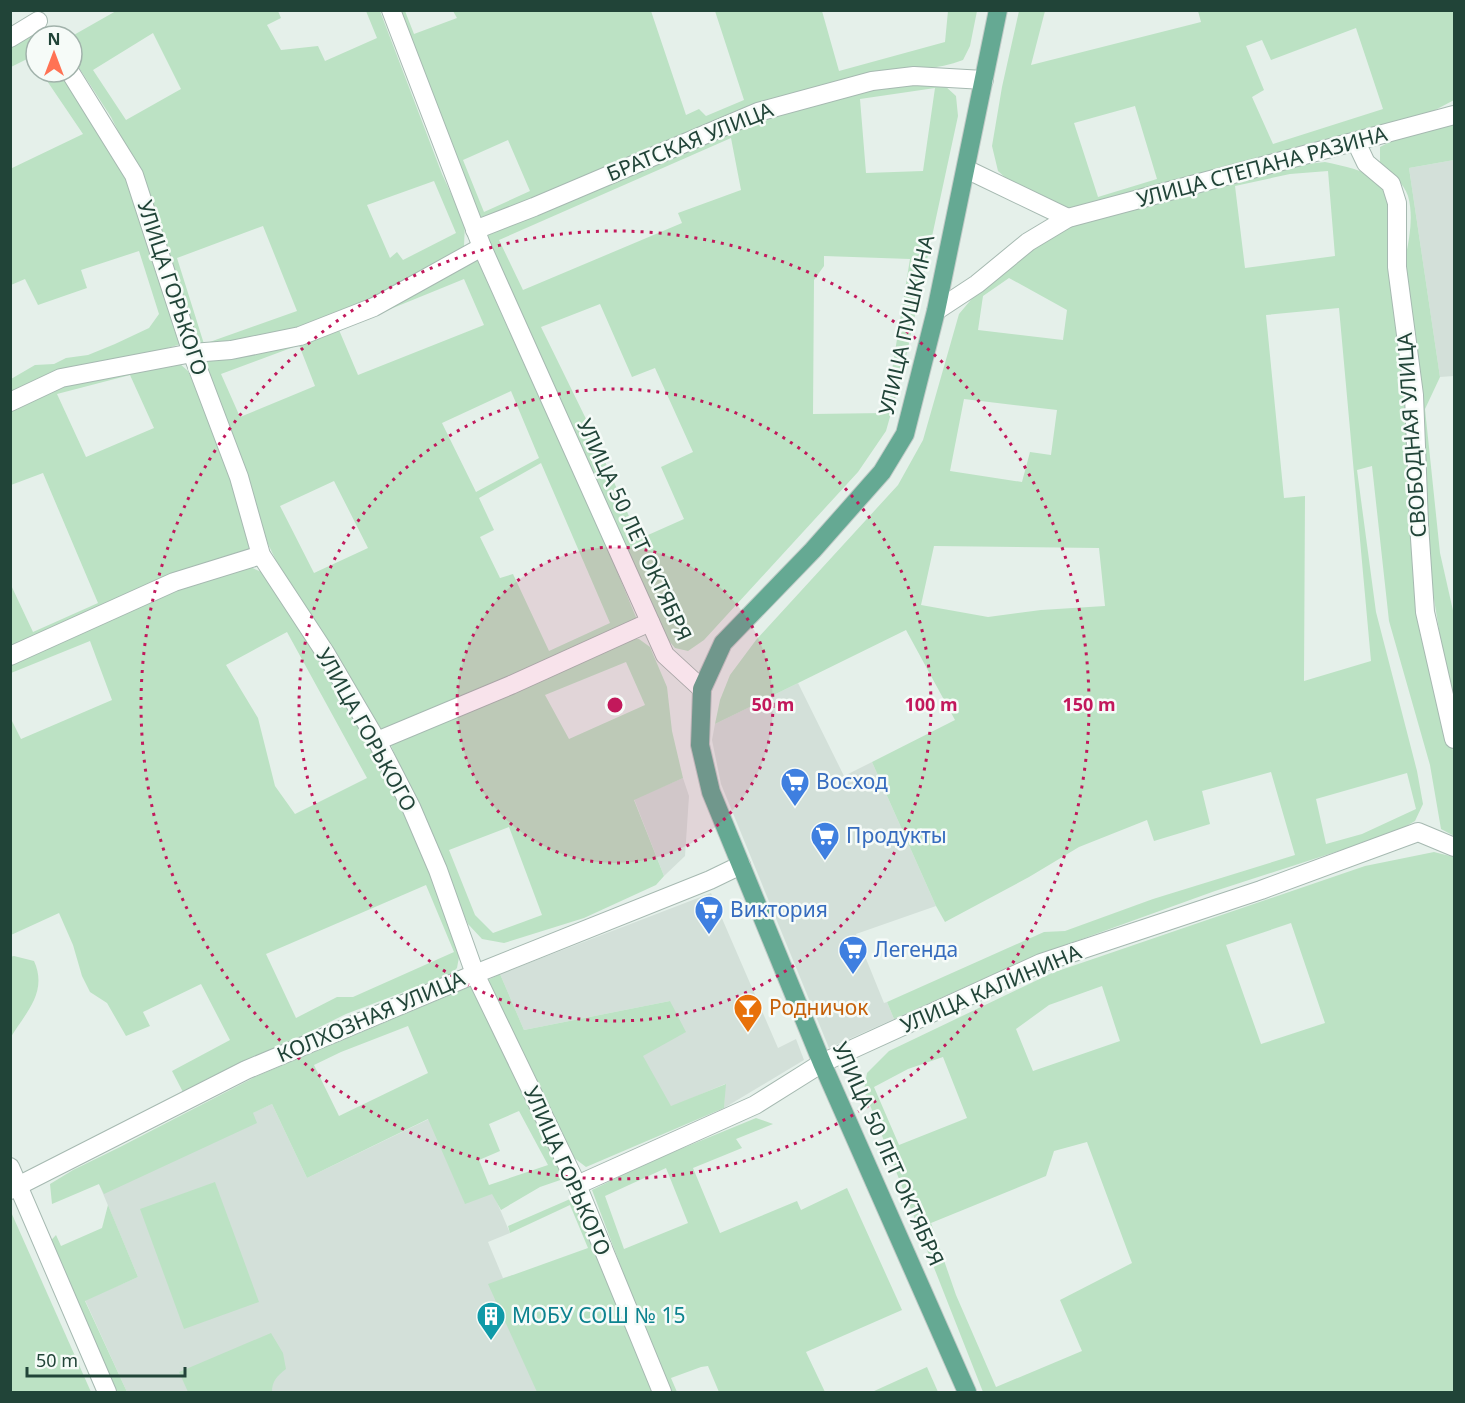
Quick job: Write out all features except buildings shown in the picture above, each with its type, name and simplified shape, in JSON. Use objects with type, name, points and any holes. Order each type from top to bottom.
[{"type":"main road","name":"УЛИЦА ПУШКИНА","points":[[702,689],[723,643],[813,550],[882,472],[905,434],[936,311],[998,10]]},
{"type":"main road","name":"УЛИЦА 50 ЛЕТ ОКТЯБРЯ","points":[[702,689],[700,745],[711,792],[822,1063],[967,1392]]},
{"type":"street","name":"УЛИЦА 50 ЛЕТ ОКТЯБРЯ","points":[[391,10],[478,239],[665,655],[702,689]]},
{"type":"street","points":[[10,38],[39,23]]},
{"type":"street","name":"БРАТСКАЯ УЛИЦА","points":[[10,402],[61,378],[192,353],[231,350],[300,336],[374,307],[478,239],[758,112],[872,81],[914,76],[984,80]]},
{"type":"street","name":"УЛИЦА ГОРЬКОГО","points":[[77,84],[134,175],[192,353],[239,477],[261,555],[326,654],[377,741],[411,807],[429,849],[475,975],[576,1185],[662,1392]]},
{"type":"street","name":"УЛИЦА СТЕПАНА РАЗИНА","points":[[936,311],[977,284],[1029,243],[1068,218],[1455,115]]},
{"type":"street","name":"СВОБОДНАЯ УЛИЦА","points":[[1356,142],[1366,163],[1391,184],[1397,203],[1397,267],[1414,395],[1425,612],[1455,739]]},
{"type":"street","points":[[966,169],[1068,218]]},
{"type":"street","points":[[10,656],[174,582],[261,555]]},
{"type":"street","points":[[377,741],[511,685],[650,622]]},
{"type":"street","name":"УЛИЦА КАЛИНИНА","points":[[576,1185],[754,1104],[822,1063],[1041,963],[1261,890],[1418,832],[1455,848]]},
{"type":"street","name":"КОЛХОЗНАЯ УЛИЦА","points":[[15,1188],[246,1070],[710,880],[741,865]]},
{"type":"street","points":[[10,1167],[15,1188],[107,1392]]},
{"type":"shaded area","points":[[1454,160],[1454,376],[1440,377],[1409,168]]},
{"type":"shaded area","points":[[798,683],[844,776],[872,762],[936,906],[856,934],[884,1003],[887,1002],[894,1019],[829,1048],[721,784],[712,740],[715,724]]},
{"type":"shaded area","points":[[683,778],[689,796],[685,856],[664,876],[634,799]]},
{"type":"shaded area","points":[[711,893],[778,1048],[796,1039],[804,1060],[724,1108],[725,1084],[671,1107],[642,1056],[670,1001],[524,1030],[500,974]]},
{"type":"shaded area","points":[[272,1104],[307,1178],[429,1119],[465,1203],[493,1193],[510,1233],[488,1242],[503,1278],[513,1275],[567,1392],[127,1392],[85,1300],[138,1277],[99,1184]]},
{"type":"green space","points":[[116,11],[278,11],[281,18],[267,25],[281,50],[318,46],[325,61],[377,38],[366,11],[380,11],[442,174],[465,224],[464,246],[444,263],[369,304],[294,333],[196,349],[148,190],[111,117],[84,75],[84,29]],"holes":[[[153,33],[181,89],[126,120],[93,70]],[[434,181],[456,233],[403,260],[397,252],[390,258],[367,205]],[[263,226],[297,311],[204,344],[177,258]]]},
{"type":"green space","points":[[400,11],[405,11],[414,34],[457,18],[453,11],[651,11],[686,115],[699,109],[706,116],[744,100],[715,11],[822,11],[839,71],[945,42],[948,11],[977,11],[970,46],[963,60],[934,68],[883,74],[478,223]],"holes":[[[508,140],[530,191],[484,212],[463,160]]]},
{"type":"green space","points":[[1019,11],[1045,11],[1031,65],[1201,22],[1198,11],[1454,11],[1454,100],[1424,116],[1311,143],[1071,212],[1019,190],[998,171],[992,146]],"holes":[[[1356,28],[1383,109],[1273,144],[1252,97],[1264,90],[1246,46],[1262,40],[1271,60]],[[1135,106],[1157,179],[1098,197],[1074,123]]]},
{"type":"green space","points":[[24,35],[24,60],[11,67],[11,43]]},
{"type":"green space","points":[[49,84],[72,84],[128,172],[181,344],[11,395],[11,379],[35,365],[54,364],[66,358],[88,355],[115,344],[149,328],[159,314],[139,251],[81,270],[87,288],[38,305],[25,279],[11,285],[10,169],[83,134]]},
{"type":"green space","points":[[875,85],[944,85],[956,96],[958,116],[903,371],[886,431],[858,472],[704,640],[688,651],[675,648],[665,636],[483,232],[761,116]],"holes":[[[935,88],[923,171],[866,173],[860,99]],[[731,138],[741,190],[678,213],[682,223],[523,290],[499,240]],[[824,256],[910,259],[885,413],[813,414],[814,280],[824,266]],[[600,304],[632,377],[655,368],[693,452],[661,467],[684,519],[639,539],[588,423],[541,327]]]},
{"type":"green space","points":[[1454,121],[1454,160],[1409,168],[1440,377],[1425,409],[1440,553],[1454,615],[1454,722],[1427,556],[1403,272],[1410,234],[1410,205],[1403,187],[1380,163],[1380,147],[1399,137]]},
{"type":"green space","points":[[1325,162],[1354,169],[1381,182],[1389,199],[1392,225],[1391,273],[1446,730],[1454,753],[1454,836],[1441,829],[1430,765],[1389,621],[1372,466],[1357,470],[1376,612],[1417,771],[1423,804],[1415,821],[1394,833],[1215,891],[1032,957],[894,1019],[887,1002],[1044,932],[1065,931],[1153,899],[1295,855],[1271,772],[1202,791],[1210,824],[1154,841],[1147,820],[1079,847],[945,922],[872,762],[955,720],[906,630],[715,724],[720,700],[730,675],[756,640],[898,485],[923,440],[959,314],[980,289],[1036,243],[1069,223],[1290,166]],"holes":[[[1328,171],[1335,256],[1245,268],[1235,186],[1290,174]],[[1009,278],[1067,310],[1063,340],[978,330],[983,296]],[[1339,308],[1371,661],[1304,681],[1305,496],[1284,498],[1266,315]],[[964,399],[1057,410],[1051,455],[1030,452],[1022,482],[950,471]],[[934,546],[1099,548],[1105,606],[1041,610],[988,617],[921,605]],[[1407,773],[1416,809],[1362,834],[1326,844],[1316,799]]]},
{"type":"green space","points":[[476,257],[609,552],[638,622],[382,735],[289,587],[268,544],[236,449],[201,362],[234,356]],"holes":[[[464,279],[484,325],[358,375],[339,330]],[[299,345],[315,386],[240,417],[221,374]],[[511,391],[539,458],[476,492],[442,423]],[[541,463],[610,623],[549,651],[513,574],[500,578],[480,537],[494,530],[479,498]],[[334,481],[368,548],[314,573],[280,506]]]},
{"type":"green space","points":[[180,364],[188,371],[231,466],[250,548],[239,556],[11,651],[10,583],[33,632],[98,603],[43,473],[11,485],[11,406],[59,383]],"holes":[[[130,375],[154,428],[86,457],[57,394]]]},
{"type":"green space","points":[[248,566],[264,573],[307,636],[394,789],[426,860],[457,940],[459,957],[457,968],[451,974],[346,1014],[184,1094],[172,1071],[230,1040],[201,984],[143,1012],[150,1026],[126,1036],[107,1003],[90,992],[59,913],[11,935],[10,717],[21,739],[112,700],[90,641],[11,673],[11,661],[180,585]],"holes":[[[287,632],[367,778],[295,814],[275,786],[258,718],[226,665]],[[426,885],[454,952],[353,997],[337,997],[296,1018],[266,954]]]},
{"type":"green space","points":[[624,638],[639,639],[650,647],[667,687],[672,731],[683,778],[634,800],[664,876],[656,885],[584,918],[504,943],[482,939],[468,924],[424,827],[390,743]],"holes":[[[626,662],[645,705],[569,739],[545,695]],[[509,827],[542,915],[493,933],[475,915],[449,850]]]},
{"type":"green space","points":[[1434,852],[1454,857],[1454,1392],[983,1392],[864,1090],[867,1073],[889,1051],[1052,973],[1365,866]],"holes":[[[1291,923],[1325,1023],[1261,1044],[1226,945]],[[1102,986],[1120,1041],[1033,1071],[1016,1029],[1049,1005]],[[943,1057],[967,1118],[899,1145],[874,1087],[908,1069]],[[1087,1142],[1132,1263],[1060,1300],[1082,1351],[996,1387],[956,1295],[931,1223],[1046,1176],[1054,1151]]]},
{"type":"green space","points":[[10,957],[34,961],[38,972],[38,982],[37,992],[29,1010],[11,1037]]},
{"type":"green space","points":[[500,974],[524,1030],[670,1001],[686,1032],[643,1056],[671,1106],[726,1084],[724,1108],[586,1167],[573,1157],[482,983]]},
{"type":"green space","points":[[471,986],[569,1177],[540,1187],[501,1210],[492,1194],[465,1204],[428,1119],[307,1178],[272,1104],[253,1113],[257,1123],[104,1194],[99,1184],[52,1204],[50,1184],[257,1076]],"holes":[[[408,1026],[428,1073],[339,1116],[314,1065]],[[519,1111],[548,1165],[489,1185],[479,1160],[500,1151],[489,1124]]]},
{"type":"green space","points":[[756,1118],[773,1124],[736,1139],[742,1148],[693,1168],[720,1233],[797,1201],[801,1210],[847,1188],[902,1310],[806,1352],[825,1392],[719,1392],[708,1366],[671,1378],[677,1392],[668,1392],[592,1190],[649,1162]],"holes":[[[666,1168],[688,1223],[624,1249],[605,1196]]]},
{"type":"green space","points":[[215,1182],[259,1302],[184,1329],[140,1209]]},
{"type":"green space","points":[[577,1196],[654,1392],[537,1392],[488,1284],[588,1248],[570,1205],[510,1233],[508,1226]]},
{"type":"green space","points":[[108,1205],[138,1277],[85,1301],[127,1392],[108,1392],[42,1250],[56,1235],[61,1246],[102,1228]]},
{"type":"green space","points":[[11,1212],[91,1392],[11,1392]]},
{"type":"green space","points":[[271,1333],[283,1353],[286,1369],[276,1379],[272,1392],[188,1392],[179,1372]]},
{"type":"green space","points":[[927,1367],[938,1392],[872,1392]]},
{"type":"place","name":"Восход","points":[[795,808]]},
{"type":"place","name":"Продукты","points":[[825,862]]},
{"type":"place","name":"Виктория","points":[[709,936]]},
{"type":"place","name":"Легенда","points":[[853,976]]},
{"type":"place","name":"Родничок","points":[[748,1034]]},
{"type":"place","name":"МОБУ СОШ № 15","points":[[491,1342]]}]
